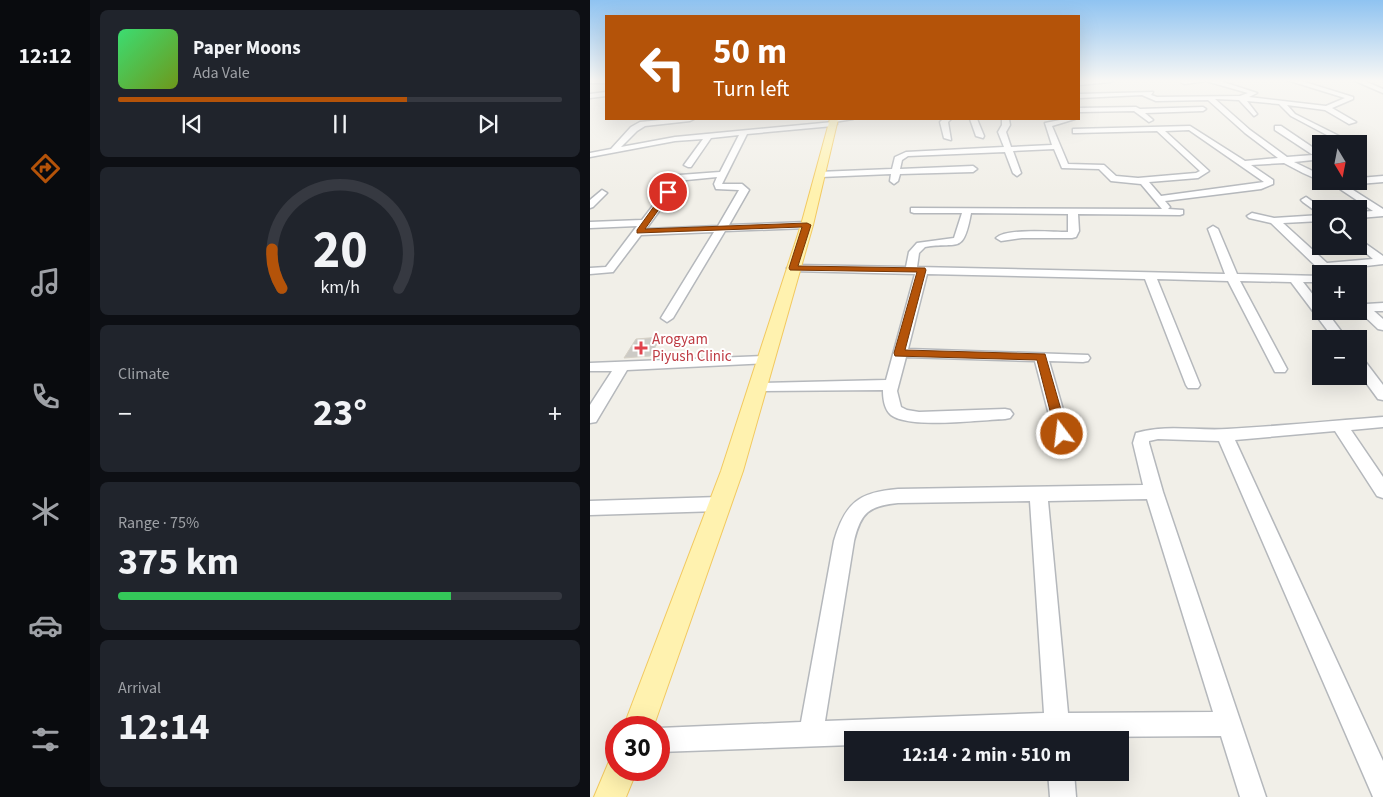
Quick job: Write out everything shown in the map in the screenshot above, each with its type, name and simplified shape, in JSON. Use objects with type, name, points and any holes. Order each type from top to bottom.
[{"type":"main road","points":[[642,716],[720,504],[766,360],[837,120]]},
{"type":"main road","points":[[610,797],[617,781]]},
{"type":"street","points":[[1068,120],[1048,125],[1065,166],[1101,167],[1114,178],[1140,180],[1198,175],[1205,171],[1147,117]]},
{"type":"street","points":[[1231,117],[1254,138],[1312,173]]},
{"type":"street","points":[[1297,117],[1331,135]]},
{"type":"street","points":[[1344,117],[1352,122]]},
{"type":"street","points":[[614,150],[634,129],[643,124],[681,120]]},
{"type":"street","points":[[590,155],[666,140],[837,120]]},
{"type":"street","points":[[946,120],[944,122],[948,138]]},
{"type":"street","points":[[973,120],[980,136]]},
{"type":"street","points":[[1005,120],[1006,125],[1002,128],[1002,132],[1017,173]]},
{"type":"street","points":[[1139,120],[1190,128],[1245,163],[1270,182],[1269,184],[1204,195],[1159,199]]},
{"type":"street","points":[[1076,131],[1153,123]]},
{"type":"street","points":[[1245,163],[1313,158],[1319,155],[1278,128]]},
{"type":"street","points":[[667,318],[744,190],[740,187],[719,187],[718,184],[744,132]]},
{"type":"street","points":[[688,165],[708,136]]},
{"type":"street","points":[[894,181],[898,159],[902,155],[1008,148],[1057,147]]},
{"type":"street","points":[[821,174],[896,171],[973,171],[977,150]]},
{"type":"street","points":[[1375,168],[1383,172]]},
{"type":"street","points":[[666,179],[723,174]]},
{"type":"street","points":[[1368,180],[1383,179]]},
{"type":"street","points":[[1140,180],[1159,199],[1168,212]]},
{"type":"street","points":[[1346,190],[1383,213]]},
{"type":"street","points":[[590,271],[609,270],[668,192]]},
{"type":"street","points":[[590,205],[602,193]]},
{"type":"street","points":[[1306,200],[1312,205]]},
{"type":"street","points":[[914,210],[1180,212]]},
{"type":"street","points":[[967,211],[962,237],[959,241],[920,245],[914,252],[917,270],[891,385],[891,402],[895,410],[904,415],[918,417],[1005,414]]},
{"type":"street","points":[[1001,238],[1022,235],[1072,235],[1074,231],[1073,212]]},
{"type":"street","points":[[1367,214],[1383,213]]},
{"type":"street","points":[[1252,216],[1274,222],[1312,219]]},
{"type":"street","points":[[1274,222],[1321,265]]},
{"type":"street","points":[[590,224],[722,229],[807,225]]},
{"type":"street","points":[[1213,229],[1233,278],[1280,369]]},
{"type":"street","points":[[1367,249],[1382,261]]},
{"type":"street","points":[[1358,265],[1382,261]]},
{"type":"street","points":[[793,268],[1312,279]]},
{"type":"street","points":[[1150,276],[1193,384]]},
{"type":"street","points":[[1295,279],[1334,330]]},
{"type":"street","points":[[1367,306],[1383,307]]},
{"type":"street","points":[[1367,311],[1383,326]]},
{"type":"street","points":[[899,353],[1083,358]]},
{"type":"street","points":[[1041,357],[1062,434]]},
{"type":"street","points":[[590,367],[766,360]]},
{"type":"street","points":[[590,418],[622,366]]},
{"type":"street","points":[[1367,374],[1383,395]]},
{"type":"street","points":[[757,388],[891,385]]},
{"type":"street","points":[[1253,797],[1154,492],[1141,443],[1142,437],[1158,434],[1226,434],[1383,422]]},
{"type":"street","points":[[1339,426],[1376,470],[1383,491]]},
{"type":"street","points":[[1226,434],[1383,790]]},
{"type":"street","points":[[810,735],[848,523],[855,511],[866,501],[881,497],[1154,492]]},
{"type":"street","points":[[1038,494],[1057,731]]},
{"type":"street","points":[[590,508],[720,504]]},
{"type":"street","points":[[1079,731],[1230,724]]},
{"type":"street","points":[[670,740],[844,735]]},
{"type":"street","points":[[1062,781],[1063,797]]},
{"type":"building","points":[[661,337],[650,356],[624,358],[636,339]]},
{"type":"place","name":"Arogyam Piyush Clinic","points":[[641,348]]},
{"type":"route","points":[[668,192],[639,232],[807,225],[793,268],[922,270],[899,353],[1041,357],[1062,434]]}]
